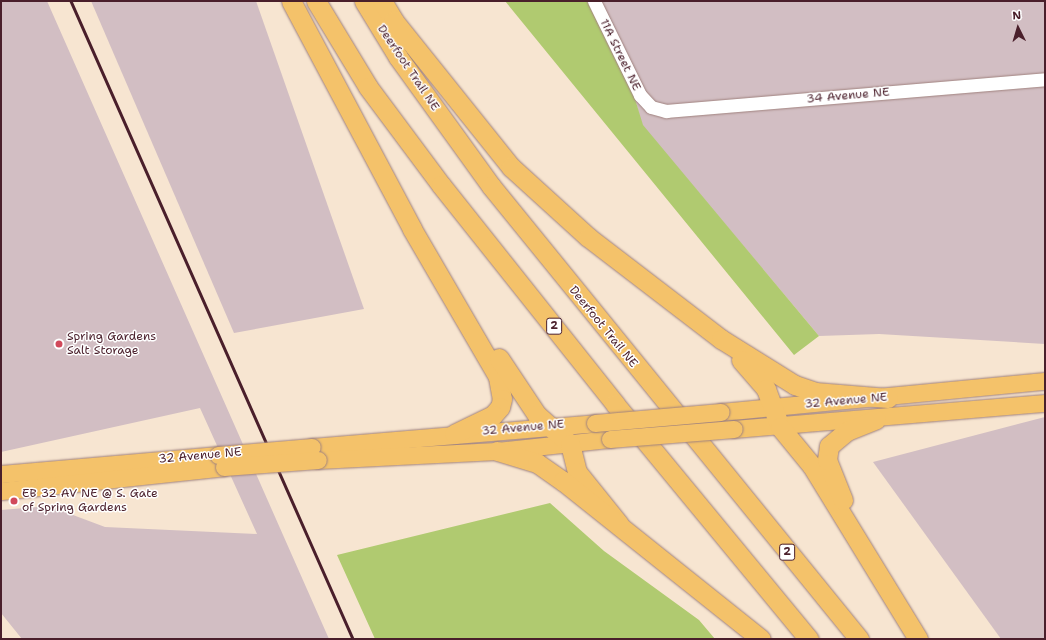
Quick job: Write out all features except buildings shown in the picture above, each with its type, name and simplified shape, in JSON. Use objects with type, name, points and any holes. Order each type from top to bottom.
[{"type":"highway","points":[[291,1],[412,229],[498,376],[502,389],[502,399],[493,416],[454,434]]},
{"type":"highway","name":"2","points":[[316,1],[368,86],[441,185],[615,404],[810,639]]},
{"type":"highway","name":"Deerfoot Trail NE","points":[[364,1],[398,57],[491,186],[860,639]]},
{"type":"highway","points":[[382,1],[394,21],[511,167],[588,237],[721,339],[795,385],[815,392],[888,398]]},
{"type":"highway","points":[[412,229],[537,415],[570,444],[577,472],[619,524]]},
{"type":"highway","points":[[721,339],[757,376],[780,427],[812,466],[918,639]]},
{"type":"highway","points":[[876,419],[836,439],[829,446],[827,460],[839,493],[888,590]]},
{"type":"highway","points":[[497,451],[537,463],[619,524],[761,639]]},
{"type":"main road","name":"32 Avenue NE","points":[[1,474],[221,461],[315,453],[454,434],[547,425],[595,423],[888,398],[1044,380]]},
{"type":"main road","name":"32 Avenue NE","points":[[315,453],[497,451],[610,439],[734,429],[780,427],[1045,404]]},
{"type":"main road","name":"32 Avenue NE","points":[[1,491],[221,461]]},
{"type":"street","name":"11A Street NE","points":[[594,1],[640,95],[651,107]]},
{"type":"street","name":"34 Avenue NE","points":[[651,107],[666,111],[1045,79]]},
{"type":"shaded area","points":[[1,1],[47,1],[329,639],[22,639],[1,613],[1,510],[49,506],[105,527],[257,534],[200,408],[1,452]]},
{"type":"shaded area","points":[[91,1],[256,1],[364,309],[234,333]]},
{"type":"shaded area","points":[[587,1],[1045,1],[1045,344],[879,334],[819,336],[642,125],[635,99]]},
{"type":"shaded area","points":[[1045,417],[1045,639],[1001,639],[873,462]]},
{"type":"green space","points":[[505,1],[587,1],[635,99],[643,125],[819,336],[794,355]]},
{"type":"green space","points":[[550,503],[604,551],[699,620],[715,639],[375,639],[337,555]]},
{"type":"railway","points":[[71,1],[353,639]]},
{"type":"place","name":"Spring Gardens Salt Storage","points":[[59,344]]},
{"type":"place","name":"EB 32 AV NE @ S. Gate of Spring Gardens","points":[[14,501]]}]
